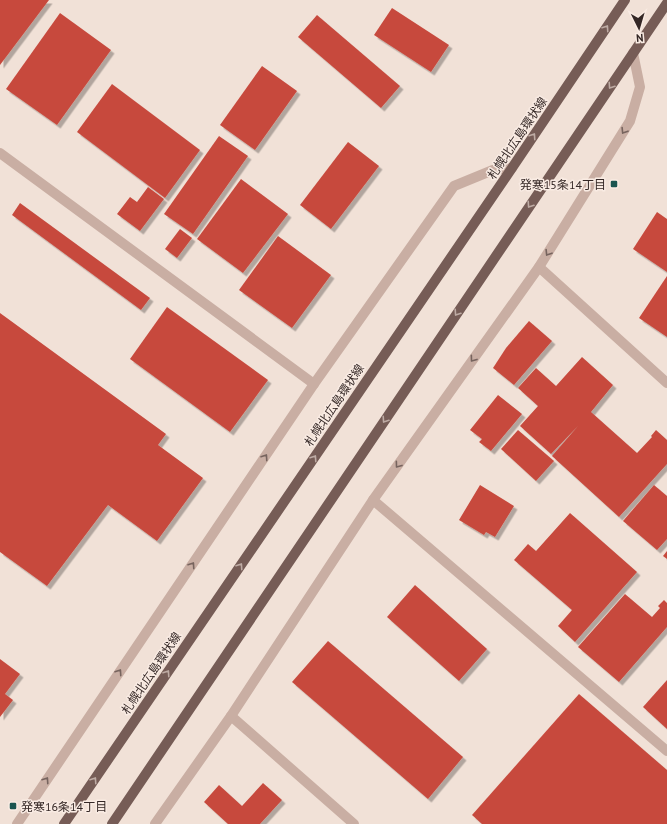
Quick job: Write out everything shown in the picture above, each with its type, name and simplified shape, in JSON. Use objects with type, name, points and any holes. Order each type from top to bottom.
[{"type":"main road","name":"札幌北広島環状線","points":[[64,824],[625,0]]},
{"type":"main road","points":[[112,824],[667,3]]},
{"type":"street","points":[[154,824],[231,716],[372,500],[539,267],[630,121],[640,87],[633,53]]},
{"type":"street","points":[[0,153],[314,384]]},
{"type":"street","points":[[17,824],[314,384],[454,186],[492,170],[512,168]]},
{"type":"street","points":[[539,267],[667,383]]},
{"type":"street","points":[[372,500],[667,751]]},
{"type":"street","points":[[231,716],[354,824]]},
{"type":"building","points":[[0,0],[49,0],[0,65]]},
{"type":"building","points":[[392,8],[449,45],[431,72],[374,35]]},
{"type":"building","points":[[60,13],[111,50],[57,125],[6,89]]},
{"type":"building","points":[[317,15],[400,86],[381,108],[298,37]]},
{"type":"building","points":[[262,66],[297,91],[255,150],[220,125]]},
{"type":"building","points":[[112,84],[200,150],[165,198],[77,132]]},
{"type":"building","points":[[219,136],[248,156],[193,234],[164,214]]},
{"type":"building","points":[[348,142],[379,166],[331,229],[300,205]]},
{"type":"building","points":[[241,179],[288,214],[243,273],[197,239]]},
{"type":"building","points":[[148,187],[164,199],[140,231],[117,214],[130,197],[137,202]]},
{"type":"building","points":[[20,203],[150,298],[141,310],[12,215]]},
{"type":"building","points":[[657,212],[667,219],[667,272],[633,249]]},
{"type":"building","points":[[180,229],[192,238],[177,258],[165,249]]},
{"type":"building","points":[[278,236],[331,275],[292,328],[239,290]]},
{"type":"building","points":[[667,276],[667,337],[639,318]]},
{"type":"building","points":[[167,307],[268,380],[230,432],[130,359]]},
{"type":"building","points":[[0,313],[166,434],[158,445],[203,478],[157,541],[108,505],[47,586],[0,552]]},
{"type":"building","points":[[529,321],[552,341],[514,385],[493,368],[506,348]]},
{"type":"building","points":[[582,357],[613,385],[591,412],[637,453],[652,437],[651,436],[656,430],[667,440],[667,464],[619,517],[552,456],[578,426],[551,454],[520,426],[538,406],[518,388],[536,368],[556,386]]},
{"type":"building","points":[[498,395],[522,414],[491,451],[479,442],[482,439],[470,430]]},
{"type":"building","points":[[518,430],[554,461],[536,481],[501,449]]},
{"type":"building","points":[[480,485],[514,506],[495,537],[486,532],[484,535],[459,520]]},
{"type":"building","points":[[654,485],[667,496],[667,539],[657,550],[623,521]]},
{"type":"building","points":[[570,513],[637,572],[575,642],[558,626],[572,610],[514,560],[528,544],[536,551]]},
{"type":"building","points":[[667,551],[667,559],[663,556]]},
{"type":"building","points":[[415,585],[487,649],[459,681],[387,617]]},
{"type":"building","points":[[625,594],[652,617],[660,608],[658,606],[664,600],[667,603],[667,627],[619,682],[578,647]]},
{"type":"building","points":[[328,641],[463,757],[428,799],[292,682]]},
{"type":"building","points":[[0,659],[20,674],[5,694],[13,700],[0,717]]},
{"type":"building","points":[[667,680],[667,729],[643,707]]},
{"type":"building","points":[[579,694],[667,770],[667,824],[482,824],[472,815]]},
{"type":"building","points":[[263,783],[282,800],[260,824],[228,824],[204,802],[219,785],[242,806]]},
{"type":"place","name":"発寒15条14丁目","points":[[614,184]]},
{"type":"place","name":"発寒16条14丁目","points":[[13,806]]}]
